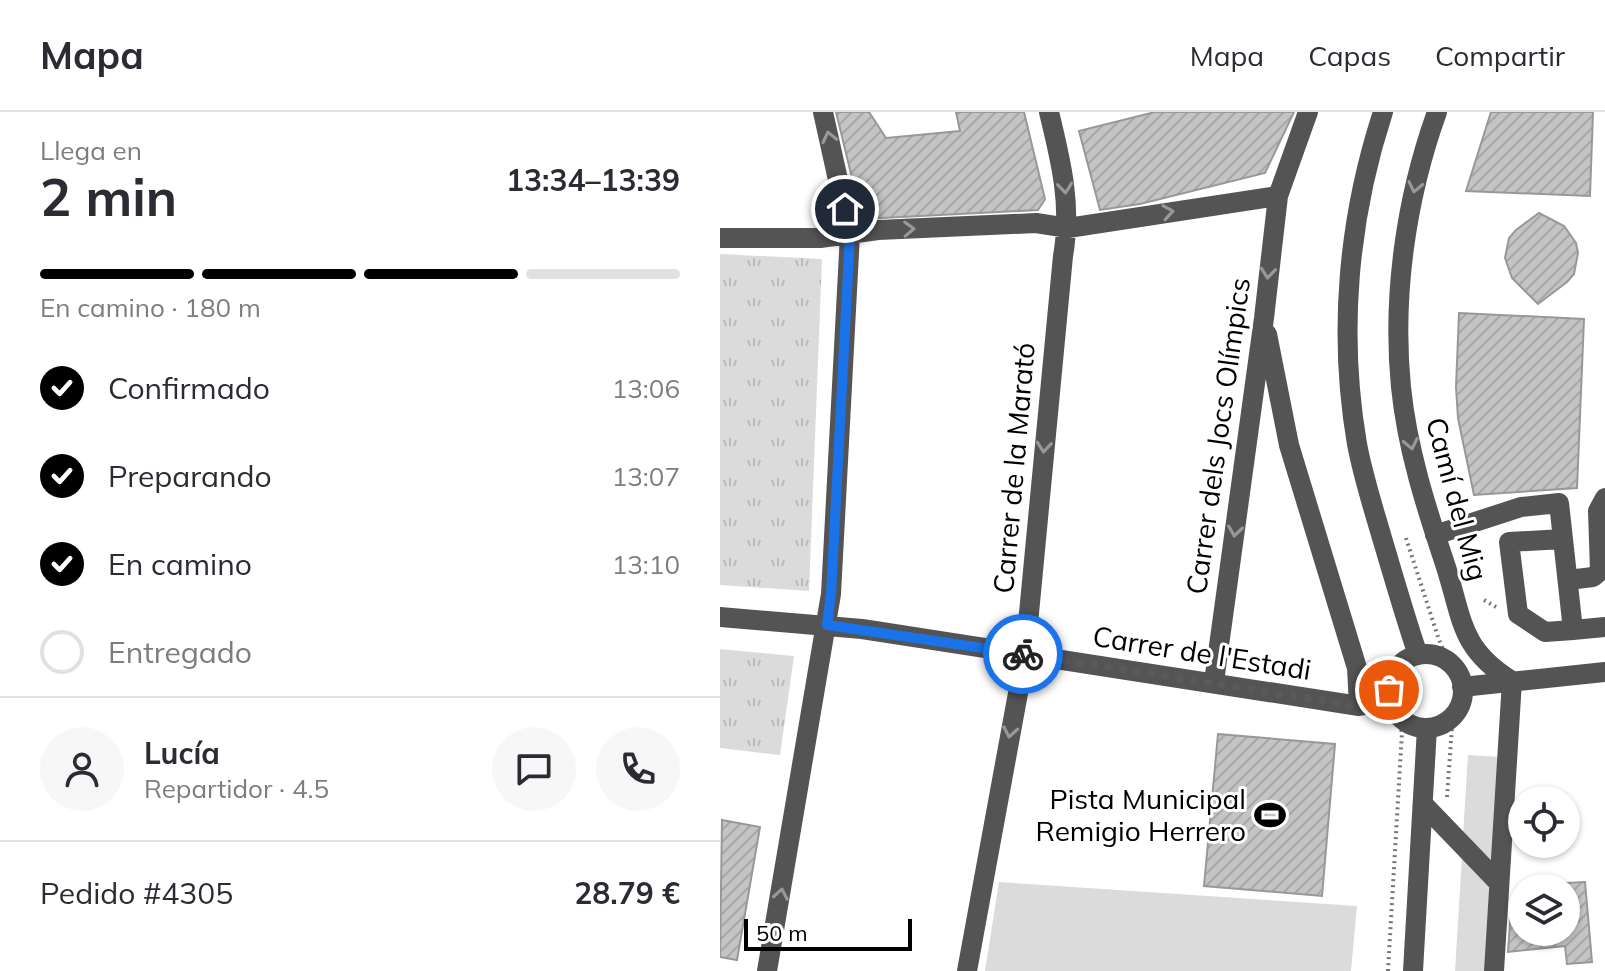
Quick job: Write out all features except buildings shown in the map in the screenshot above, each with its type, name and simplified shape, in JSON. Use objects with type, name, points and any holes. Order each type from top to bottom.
[{"type":"street","points":[[767,971],[831,594],[850,234],[823,112]]},
{"type":"street","points":[[720,238],[820,238],[878,230],[1036,223],[1068,228],[1278,196],[1308,112]]},
{"type":"street","points":[[1383,112],[1371,150],[1351,261],[1348,353],[1358,446],[1418,655]]},
{"type":"street","name":"Camí del Mig","points":[[1437,112],[1414,186],[1403,269],[1398,330],[1401,389],[1415,461],[1461,621],[1474,649],[1489,666],[1512,681]]},
{"type":"street","name":"Carrer de la Marató","points":[[967,971],[1025,655],[1068,228],[1065,182],[1053,113]]},
{"type":"street","name":"Carrer dels Jocs Olímpics","points":[[1214,682],[1278,196]]},
{"type":"street","points":[[1264,318],[1289,445],[1357,668],[1359,706]]},
{"type":"street","points":[[1568,580],[1593,577],[1600,571],[1598,511],[1605,498]]},
{"type":"street","points":[[1435,535],[1521,507],[1559,503],[1573,630]]},
{"type":"street","points":[[1563,539],[1509,542],[1518,614],[1545,632],[1605,627]]},
{"type":"street","name":"Carrer de l'Estadi","points":[[720,617],[827,625],[1359,706],[1390,701]]},
{"type":"street","points":[[1418,655],[1435,655],[1445,660],[1464,686],[1454,715],[1446,722],[1427,728],[1417,728],[1400,718],[1390,701],[1389,690],[1396,670],[1403,662],[1418,655]]},
{"type":"street","points":[[1464,686],[1605,672]]},
{"type":"street","points":[[1494,971],[1512,681]]},
{"type":"street","points":[[1413,971],[1427,728]]},
{"type":"street","points":[[1423,804],[1498,882]]},
{"type":"path","points":[[1402,524],[1439,640],[1446,656],[1458,667],[1464,686],[1464,704],[1452,727],[1445,826]]},
{"type":"green space","points":[[720,254],[822,259],[809,591],[720,585]]},
{"type":"green space","points":[[720,649],[794,656],[780,755],[720,748]]},
{"type":"green space","points":[[1468,755],[1500,757],[1493,866],[1463,835]]},
{"type":"green space","points":[[1462,856],[1490,886],[1486,971],[1455,971]]},
{"type":"green space","points":[[999,882],[1357,906],[1351,971],[985,971]]},
{"type":"way so far","points":[[1023,654],[1359,706],[1390,701],[1389,690]]},
{"type":"place","name":"Pista Municipal Remigio Herrero","points":[[1270,815]]},
{"type":"route","points":[[845,209],[850,234],[827,625],[1023,654]]}]
